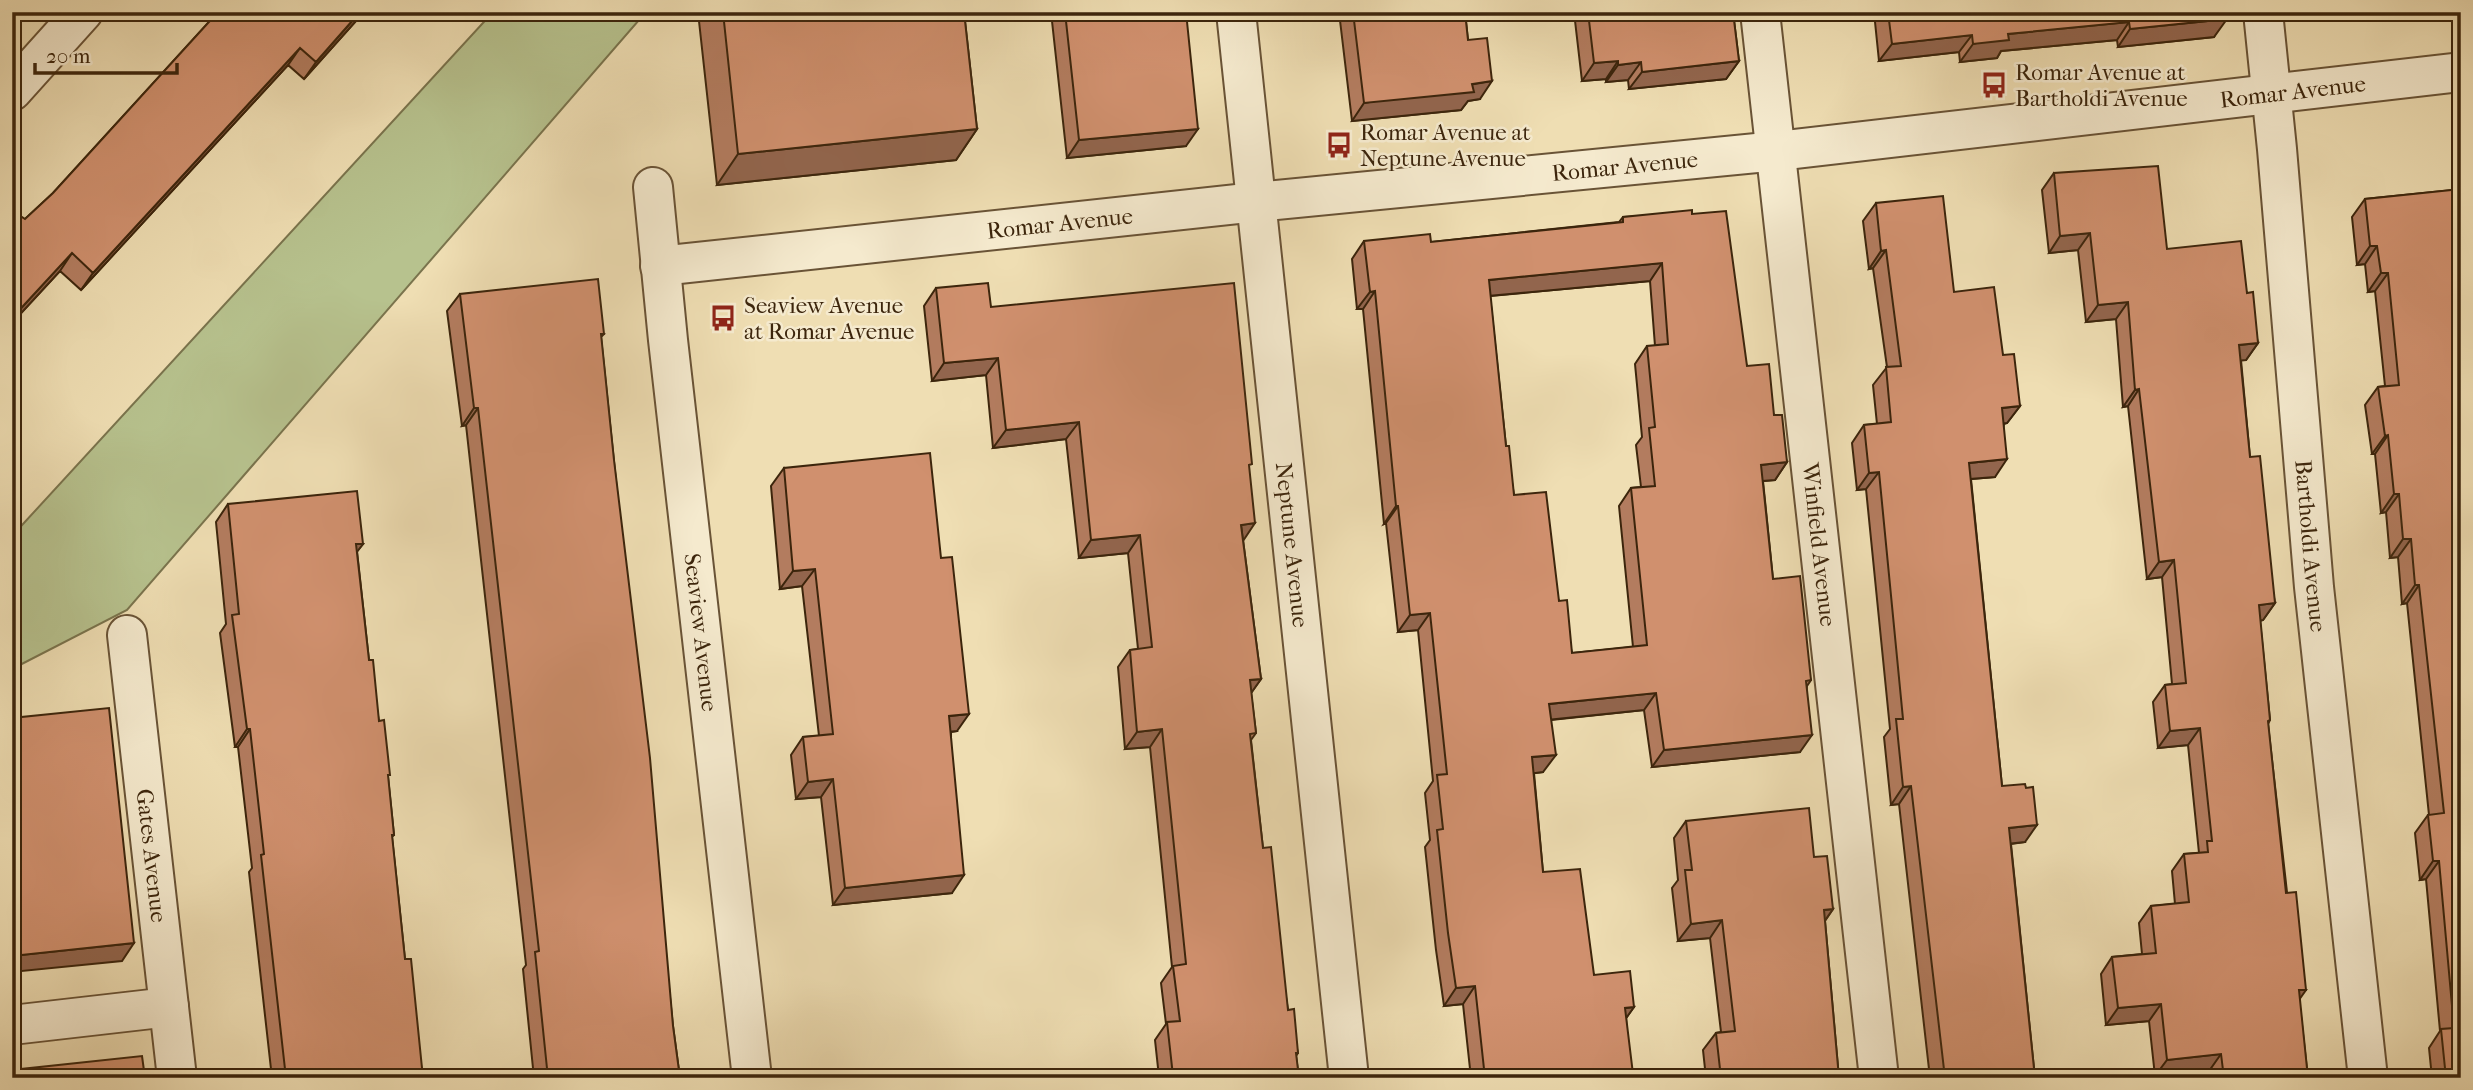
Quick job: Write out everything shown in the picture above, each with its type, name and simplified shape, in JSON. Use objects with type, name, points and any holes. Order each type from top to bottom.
[{"type":"street","points":[[12,91],[83,12]]},
{"type":"street","name":"Neptune Avenue","points":[[1236,12],[1349,1078]]},
{"type":"street","name":"Winfield Avenue","points":[[1760,12],[1879,1078]]},
{"type":"street","name":"Bartholdi Avenue","points":[[2263,12],[2273,93],[2314,587],[2368,1078]]},
{"type":"street","name":"Romar Avenue","points":[[660,266],[1256,202],[1777,151],[2461,72]]},
{"type":"street","name":"Seaview Avenue","points":[[653,187],[752,1078]]},
{"type":"street","name":"Gates Avenue","points":[[127,635],[177,1078]]},
{"type":"street","points":[[12,1025],[169,1007]]},
{"type":"green space","points":[[493,12],[646,12],[127,610],[12,669],[12,536]]},
{"type":"building","points":[[218,12],[360,12],[316,62],[300,48],[93,273],[72,253],[12,318],[12,228],[53,193]]},
{"type":"building","points":[[723,12],[964,12],[977,129],[738,154]]},
{"type":"building","points":[[1065,12],[1186,12],[1198,129],[1079,140]]},
{"type":"building","points":[[1353,12],[1465,12],[1468,40],[1487,38],[1492,81],[1472,84],[1474,92],[1364,103]]},
{"type":"building","points":[[1588,12],[1733,12],[1739,61],[1642,72],[1641,62],[1618,65],[1618,61],[1594,63]]},
{"type":"building","points":[[1888,12],[2226,12],[2227,19],[2130,29],[2129,22],[2008,34],[2009,40],[1973,44],[1972,35],[1892,44]]},
{"type":"building","points":[[2158,166],[2167,249],[2241,241],[2247,293],[2253,292],[2258,343],[2239,345],[2250,457],[2260,456],[2275,603],[2259,605],[2286,893],[2296,892],[2306,990],[2299,990],[2308,1078],[2224,1078],[2221,1054],[2167,1060],[2161,1004],[2118,1008],[2112,957],[2156,953],[2151,906],[2189,902],[2184,854],[2208,852],[2207,841],[2212,841],[2200,728],[2170,731],[2165,685],[2186,683],[2174,560],[2159,562],[2139,389],[2135,390],[2128,302],[2098,305],[2090,233],[2060,236],[2054,173]]},
{"type":"building","points":[[2461,189],[2461,1078],[2446,1078],[2441,1029],[2454,1028],[2439,861],[2433,861],[2428,815],[2444,813],[2419,585],[2415,585],[2411,539],[2403,539],[2399,494],[2394,494],[2388,435],[2385,436],[2378,387],[2399,385],[2388,273],[2381,273],[2377,246],[2370,246],[2365,199]]},
{"type":"building","points":[[1943,196],[1954,292],[1994,287],[2003,355],[2014,354],[2020,406],[2002,408],[2007,459],[1969,463],[2002,786],[2025,784],[2026,788],[2033,787],[2037,825],[2009,828],[2035,1078],[1945,1078],[1911,786],[1903,787],[1896,719],[1903,719],[1879,472],[1869,473],[1864,425],[1891,422],[1886,367],[1901,366],[1886,250],[1881,251],[1876,203]]},
{"type":"building","points":[[1692,210],[1692,214],[1726,211],[1747,366],[1769,364],[1774,415],[1782,415],[1787,462],[1761,465],[1773,579],[1800,576],[1811,680],[1806,681],[1812,735],[1664,750],[1656,693],[1549,704],[1556,755],[1532,757],[1543,872],[1580,869],[1594,975],[1630,971],[1634,1007],[1625,1008],[1633,1074],[1623,1075],[1623,1078],[1485,1078],[1475,986],[1456,988],[1448,933],[1437,830],[1443,829],[1437,775],[1447,774],[1430,613],[1410,615],[1396,506],[1375,291],[1370,292],[1364,241],[1430,234],[1431,242],[1623,222],[1623,217]],"holes":[[[1662,263],[1668,344],[1647,346],[1655,427],[1649,428],[1655,486],[1631,488],[1647,645],[1572,653],[1567,600],[1559,601],[1546,492],[1514,495],[1509,446],[1506,446],[1489,280]]]},
{"type":"building","points":[[598,279],[614,460],[650,758],[673,1026],[680,1078],[548,1078],[535,952],[539,951],[478,408],[474,408],[460,294]]},
{"type":"building","points":[[988,283],[991,307],[1234,283],[1252,464],[1249,465],[1255,523],[1241,525],[1261,679],[1250,680],[1256,733],[1250,734],[1263,848],[1271,847],[1288,1010],[1294,1009],[1299,1078],[1157,1078],[1173,1076],[1167,1022],[1180,1021],[1173,966],[1186,964],[1162,729],[1137,732],[1130,650],[1152,647],[1140,535],[1091,540],[1079,422],[1006,430],[998,358],[944,363],[936,288]]},
{"type":"building","points":[[930,453],[941,558],[952,557],[969,714],[949,716],[964,875],[845,888],[833,779],[808,782],[803,737],[833,734],[815,569],[793,571],[784,468]]},
{"type":"building","points":[[357,491],[363,544],[356,544],[369,660],[373,660],[379,721],[384,720],[405,959],[411,959],[423,1078],[286,1078],[250,729],[247,729],[232,615],[239,614],[228,504]]},
{"type":"building","points":[[109,708],[134,943],[12,956],[12,718]]},
{"type":"building","points":[[1809,808],[1814,857],[1827,856],[1833,909],[1824,910],[1839,1078],[1721,1078],[1716,1033],[1735,1031],[1722,920],[1691,924],[1685,870],[1692,870],[1686,821]]},
{"type":"building","points":[[142,1056],[145,1078],[12,1078],[12,1070]]},
{"type":"place","name":"Romar Avenue at Bartholdi Avenue","points":[[1994,85]]},
{"type":"place","name":"Romar Avenue at Neptune Avenue","points":[[1339,145]]},
{"type":"place","name":"Seaview Avenue at Romar Avenue","points":[[723,318]]}]
